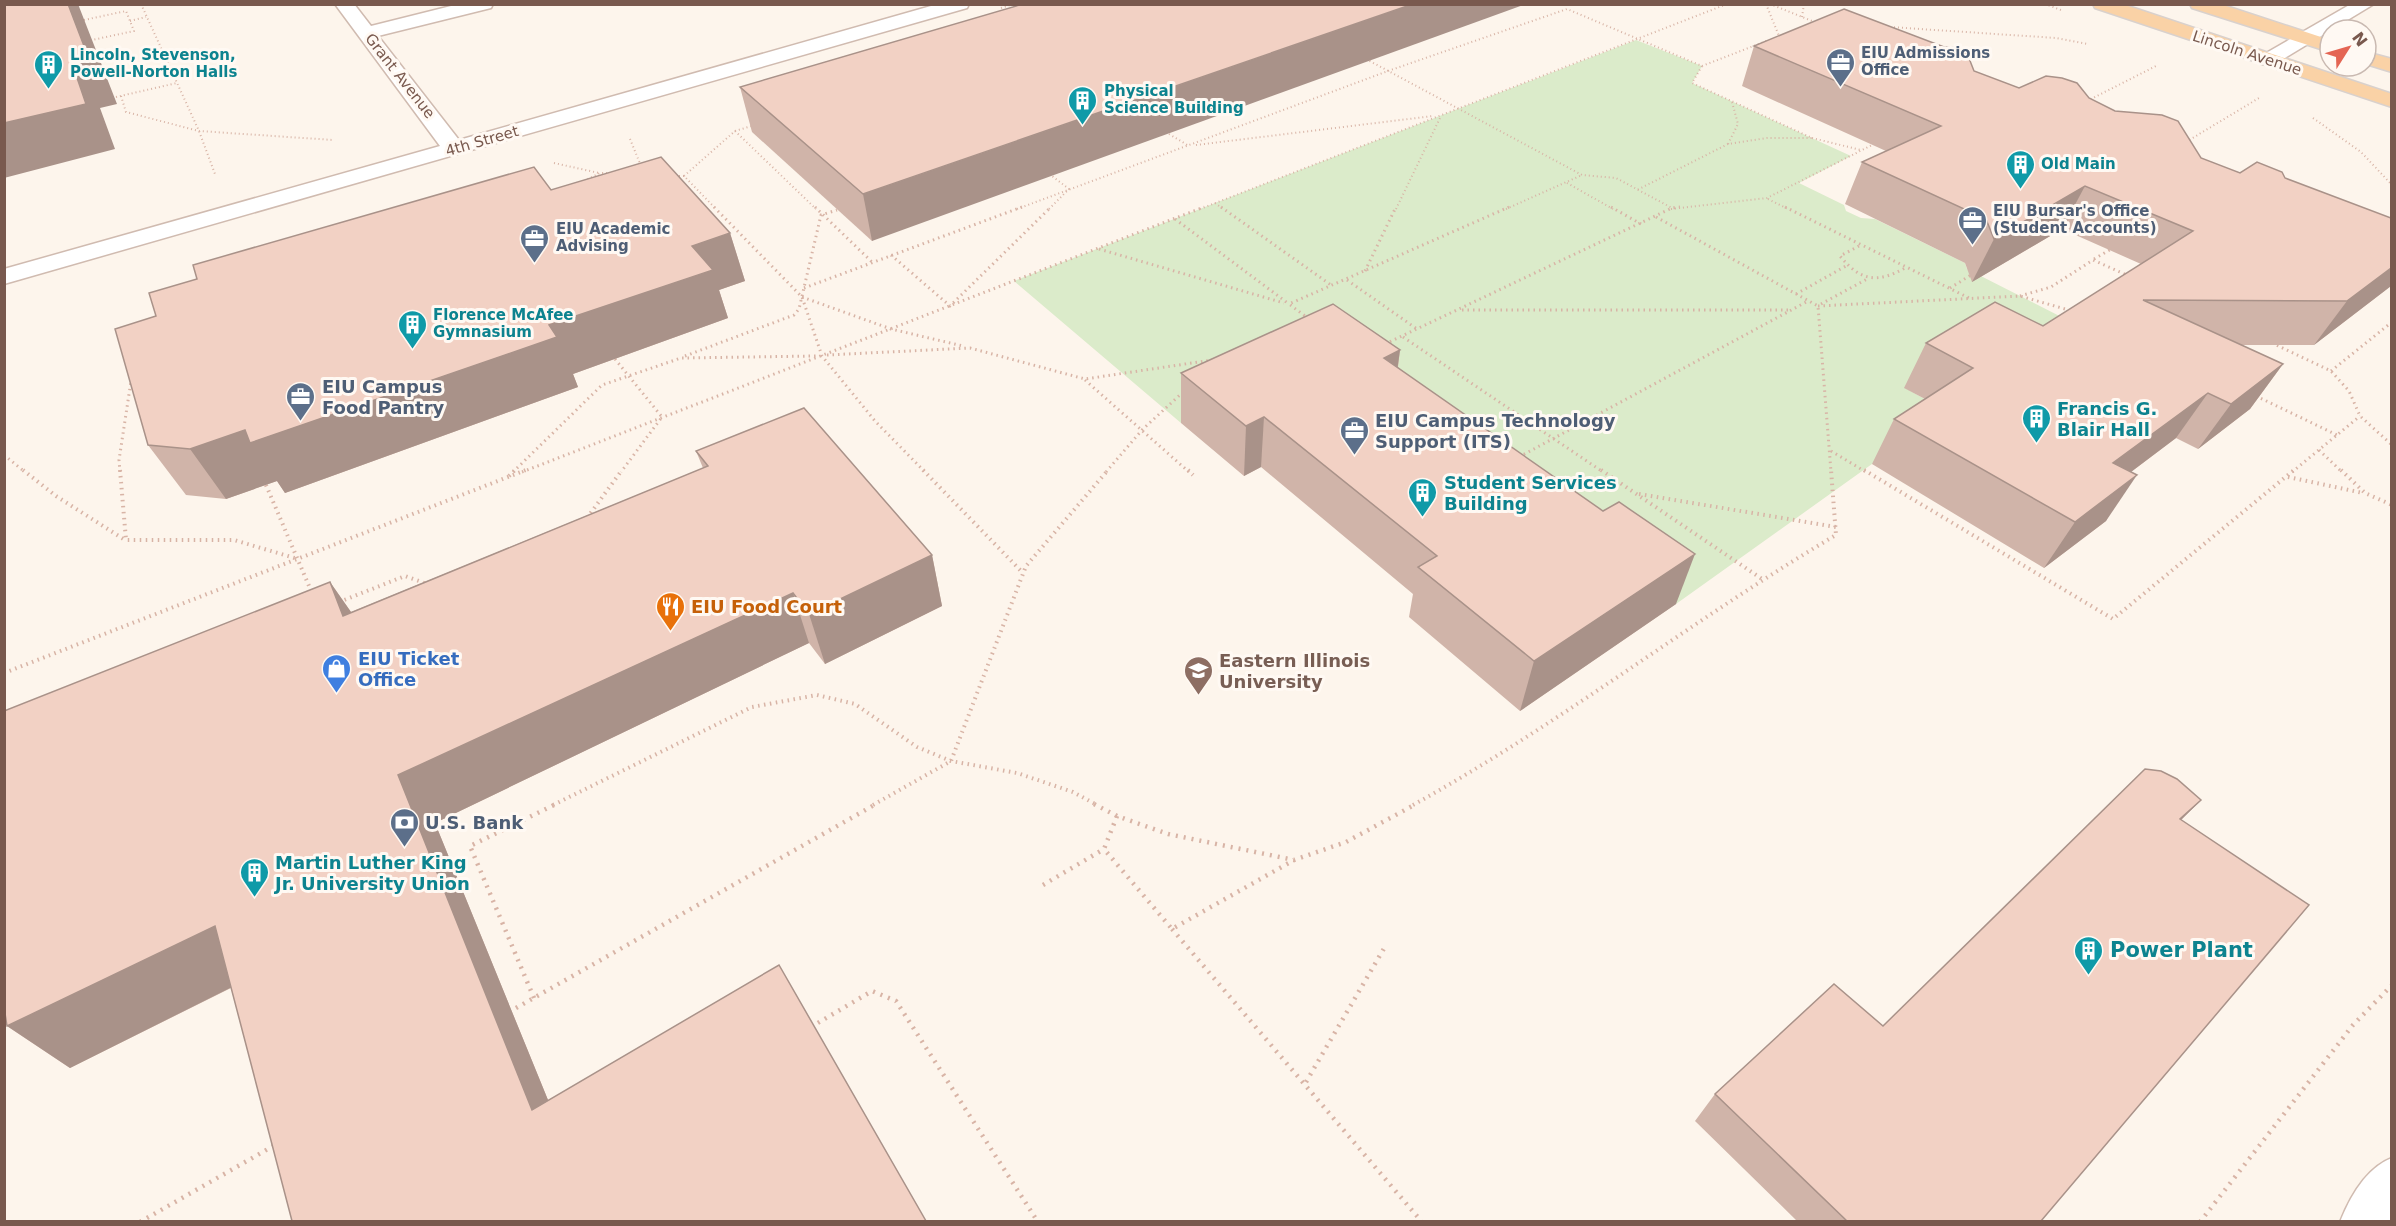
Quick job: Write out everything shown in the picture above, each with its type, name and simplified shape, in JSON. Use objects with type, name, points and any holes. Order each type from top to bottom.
[{"type":"main road","name":"Lincoln Avenue","points":[[2102,4],[2391,101]]},
{"type":"main road","name":"Lincoln Avenue","points":[[2199,4],[2318,42]]},
{"type":"street","name":"Grant Avenue","points":[[344,4],[454,149]]},
{"type":"street","points":[[366,33],[484,4]]},
{"type":"street","name":"4th Street","points":[[4,277],[960,4]]},
{"type":"street","points":[[2268,60],[2365,4]]},
{"type":"street","points":[[2363,1221],[2391,1181]]},
{"type":"path","points":[[141,4],[199,130],[218,182]]},
{"type":"path","points":[[4,673],[1726,4]]},
{"type":"path","points":[[1766,4],[1779,36]]},
{"type":"path","points":[[1770,4],[1826,25]]},
{"type":"path","points":[[1802,17],[1804,4]]},
{"type":"path","points":[[804,288],[1388,71],[1567,9],[1702,66]]},
{"type":"path","points":[[84,20],[126,11],[134,31],[92,40]]},
{"type":"path","points":[[130,21],[146,17]]},
{"type":"path","points":[[1806,26],[1815,22]]},
{"type":"path","points":[[1884,27],[2056,38],[2095,45]]},
{"type":"path","points":[[1788,33],[1702,66],[1692,82],[1812,138],[1862,150]]},
{"type":"path","points":[[1357,55],[1582,175],[1616,178],[1672,208]]},
{"type":"path","points":[[2081,104],[2162,62]]},
{"type":"path","points":[[116,97],[177,83]]},
{"type":"path","points":[[121,96],[126,112],[199,130],[334,140]]},
{"type":"path","points":[[2182,145],[2260,97]]},
{"type":"path","points":[[1728,144],[1735,136],[1739,121],[1732,101]]},
{"type":"path","points":[[2307,113],[2361,152],[2391,185]]},
{"type":"path","points":[[1169,135],[1188,146],[1441,116]]},
{"type":"path","points":[[1365,271],[1441,116]]},
{"type":"path","points":[[664,176],[684,176],[735,131],[758,124]]},
{"type":"path","points":[[735,131],[872,262]]},
{"type":"path","points":[[629,138],[645,175]]},
{"type":"path","points":[[1637,189],[1728,144],[1767,138],[1812,138]]},
{"type":"path","points":[[1376,348],[1672,208],[1767,198],[1879,142]]},
{"type":"path","points":[[579,183],[600,173],[622,174]]},
{"type":"path","points":[[1098,249],[1289,304],[1582,175]]},
{"type":"path","points":[[684,176],[802,297],[822,356],[875,421],[1023,573]]},
{"type":"path","points":[[1052,176],[1069,189]]},
{"type":"path","points":[[1566,182],[1641,224]]},
{"type":"path","points":[[950,306],[1069,189]]},
{"type":"path","points":[[1767,198],[1905,268],[1970,298]]},
{"type":"path","points":[[1215,203],[1332,285]]},
{"type":"path","points":[[821,215],[837,210]]},
{"type":"path","points":[[507,478],[602,385],[794,315],[799,309],[821,215]]},
{"type":"path","points":[[1656,216],[1818,306],[2020,296],[2051,287],[2121,243]]},
{"type":"path","points":[[1174,219],[1311,321],[1301,325]]},
{"type":"path","points":[[1860,245],[1840,256],[1846,266],[1869,278],[1886,279],[1905,268]]},
{"type":"path","points":[[891,255],[950,306]]},
{"type":"path","points":[[2093,260],[2137,280]]},
{"type":"path","points":[[1796,294],[1846,266]]},
{"type":"path","points":[[1949,288],[1971,275]]},
{"type":"path","points":[[1818,306],[1869,278]]},
{"type":"path","points":[[1346,279],[1417,329]]},
{"type":"path","points":[[2020,296],[2080,313]]},
{"type":"path","points":[[802,297],[891,329],[1085,379],[1219,359],[1210,367]]},
{"type":"path","points":[[1515,459],[1808,301]]},
{"type":"path","points":[[1172,929],[1294,860],[1346,842],[1444,788],[1537,730],[1762,579],[1836,535],[1818,306]]},
{"type":"path","points":[[1460,310],[1791,310]]},
{"type":"path","points":[[2331,371],[2391,322]]},
{"type":"path","points":[[1403,337],[1762,579]]},
{"type":"path","points":[[2266,340],[2331,371],[2349,391],[2360,416],[2391,445]]},
{"type":"path","points":[[681,358],[822,356],[970,348]]},
{"type":"path","points":[[615,359],[662,417]]},
{"type":"path","points":[[126,540],[119,460],[131,378]]},
{"type":"path","points":[[1085,379],[1194,475]]},
{"type":"path","points":[[503,1016],[951,761],[1026,566],[1142,430],[1185,390]]},
{"type":"path","points":[[2251,394],[2337,435]]},
{"type":"path","points":[[1830,451],[2113,619],[2360,416]]},
{"type":"path","points":[[581,526],[662,417]]},
{"type":"path","points":[[2319,450],[2365,493]]},
{"type":"path","points":[[4,455],[56,496],[126,540],[234,540],[298,559]]},
{"type":"path","points":[[2287,477],[2365,493],[2391,505]]},
{"type":"path","points":[[266,485],[315,600]]},
{"type":"path","points":[[1635,493],[1836,527]]},
{"type":"path","points":[[330,606],[405,576],[433,586]]},
{"type":"path","points":[[534,998],[470,846],[752,707],[787,699],[817,695],[855,704],[917,747],[951,761],[1017,773],[1073,792],[1117,816],[1168,834],[1294,860]]},
{"type":"path","points":[[1043,885],[1104,849],[1117,816]]},
{"type":"path","points":[[1104,849],[1306,1082],[1422,1221]]},
{"type":"path","points":[[1306,1082],[1386,945]]},
{"type":"path","points":[[2199,1221],[2353,1025],[2391,985]]},
{"type":"path","points":[[810,1027],[872,991],[896,1001],[1038,1221]]},
{"type":"path","points":[[140,1221],[285,1139]]},
{"type":"green space","points":[[1636,40],[1702,66],[1692,83],[1851,156],[1799,183],[1844,205],[1846,211],[1861,218],[1875,219],[1965,263],[1967,269],[2083,328],[1905,388],[1973,426],[1932,424],[1676,604],[1329,353],[1181,423],[1014,281]]},
{"type":"building","points":[[4,4],[68,4],[89,59],[72,63],[86,104],[4,123]]},
{"type":"building","points":[[1023,4],[1413,4],[863,194],[740,87]]},
{"type":"building","points":[[1844,9],[1944,47],[1965,48],[1974,71],[2019,88],[2046,76],[2062,78],[2077,83],[2089,98],[2115,111],[2162,115],[2178,121],[2201,158],[2240,173],[2257,162],[2282,172],[2285,178],[2391,218],[2391,268],[2347,301],[2143,300],[2283,364],[2231,404],[2208,393],[2113,463],[2137,475],[2075,522],[1894,419],[1973,368],[1926,343],[1995,302],[2043,326],[2193,231],[2085,186],[1994,239],[1986,219],[1862,162],[1941,126],[1754,46]]},
{"type":"building","name":"Florence McAfee Gymnasium","points":[[661,157],[730,233],[692,246],[713,270],[549,325],[557,337],[250,443],[245,430],[190,449],[148,445],[115,329],[156,316],[149,293],[197,279],[193,265],[534,167],[551,190]]},
{"type":"building","name":"Student Services Building","points":[[1333,304],[1400,350],[1384,358],[1603,511],[1619,502],[1695,554],[1534,661],[1418,567],[1437,556],[1264,417],[1246,426],[1181,373]]},
{"type":"building","name":"Martin Luther King Jr. University Union","points":[[804,408],[932,555],[809,614],[793,593],[398,775],[532,1110],[779,965],[926,1221],[292,1221],[215,926],[7,1026],[4,1007],[4,711],[330,582],[343,616],[708,466],[696,451]]},
{"type":"building","name":"Power Plant","points":[[2145,769],[2161,771],[2177,779],[2201,800],[2180,819],[2309,905],[2041,1221],[1847,1221],[1715,1094],[1834,984],[1883,1026]]},
{"type":"place","name":"EIU Admissions Office","points":[[1840,88]]},
{"type":"place","name":"Lincoln, Stevenson, Powell-Norton Halls","points":[[49,90]]},
{"type":"place","name":"Physical Science Building","points":[[1083,126]]},
{"type":"place","name":"Old Main","points":[[2020,190]]},
{"type":"place","name":"EIU Bursar's Office (Student Accounts)","points":[[1972,246]]},
{"type":"place","name":"EIU Academic Advising","points":[[535,264]]},
{"type":"place","name":"Florence McAfee Gymnasium","points":[[412,350]]},
{"type":"place","name":"EIU Campus Food Pantry","points":[[301,422]]},
{"type":"place","name":"Francis G. Blair Hall","points":[[2036,444]]},
{"type":"place","name":"EIU Campus Technology Support (ITS)","points":[[1354,456]]},
{"type":"place","name":"Student Services Building","points":[[1423,518]]},
{"type":"place","name":"EIU Food Court","points":[[670,632]]},
{"type":"place","name":"EIU Ticket Office","points":[[337,694]]},
{"type":"place","name":"Eastern Illinois University","points":[[1198,696]]},
{"type":"place","name":"U.S. Bank","points":[[404,848]]},
{"type":"place","name":"Martin Luther King Jr. University Union","points":[[254,898]]},
{"type":"place","name":"Power Plant","points":[[2089,976]]}]
